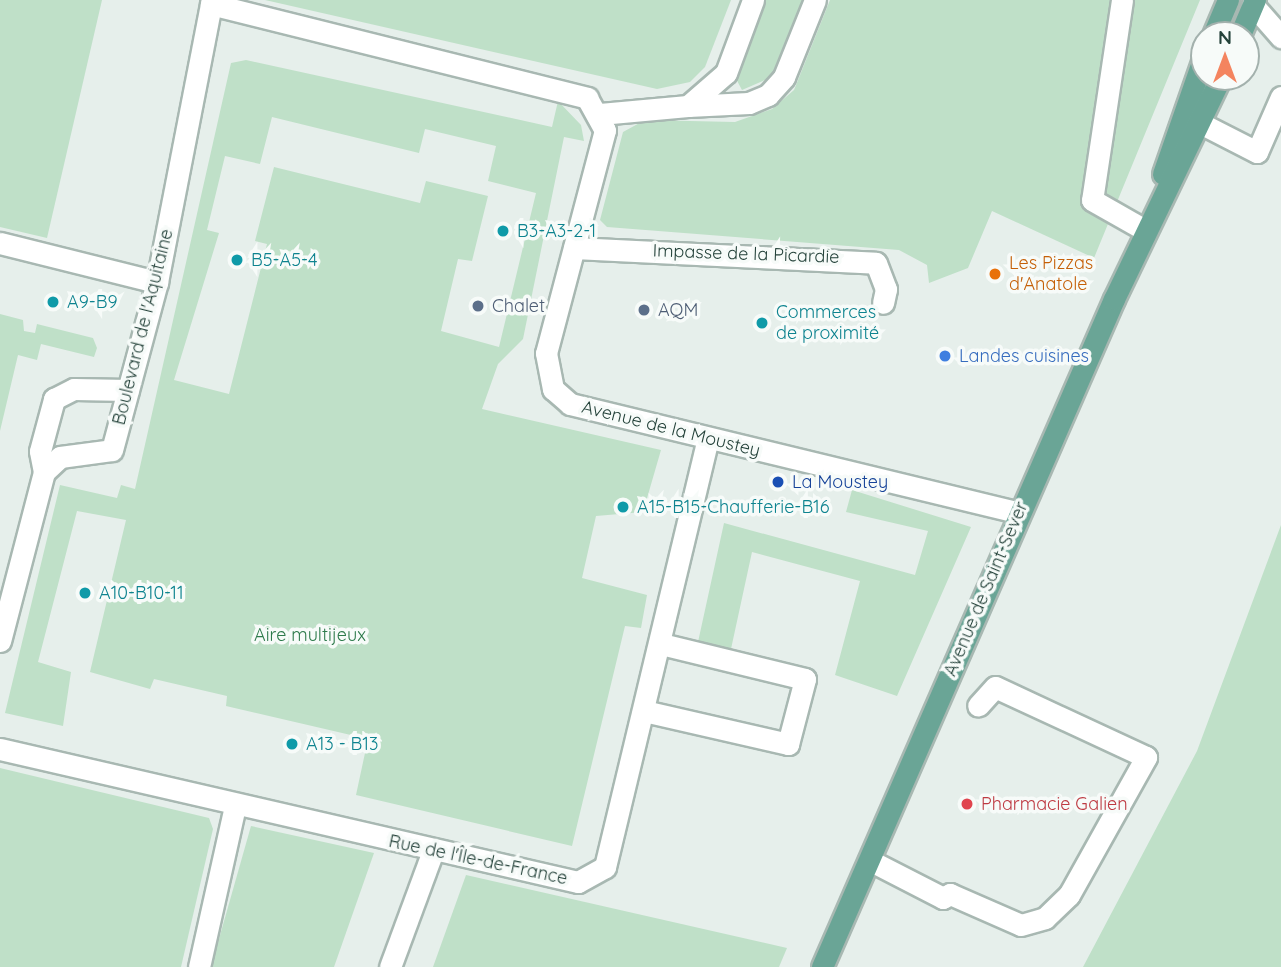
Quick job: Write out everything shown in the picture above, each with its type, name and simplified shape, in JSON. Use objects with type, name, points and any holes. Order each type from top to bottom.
[{"type":"main road","points":[[1219,21],[1228,0]]},
{"type":"main road","points":[[1246,21],[1254,2]]},
{"type":"main road","name":"Avenue de Saint-Sever","points":[[1145,230],[1191,91]]},
{"type":"main road","name":"Avenue de Saint-Sever","points":[[823,961],[1018,512],[1145,230],[1215,91]]},
{"type":"street","points":[[688,106],[726,73],[753,0]]},
{"type":"street","points":[[211,2],[572,91],[600,114],[749,103],[768,95],[784,77],[815,0]]},
{"type":"street","points":[[1122,0],[1092,200],[1145,230]]},
{"type":"street","name":"Boulevard de l'Aquitaine","points":[[44,472],[60,457],[112,450],[157,282],[211,2]]},
{"type":"street","points":[[1254,2],[1281,37]]},
{"type":"street","points":[[1200,91],[1200,123],[1257,152],[1281,97]]},
{"type":"street","name":"Avenue de la Moustey","points":[[600,114],[605,130],[546,353],[553,389],[570,404],[1018,512]]},
{"type":"street","points":[[0,243],[157,282]]},
{"type":"street","name":"Impasse de la Picardie","points":[[574,248],[876,263],[886,289],[883,303]]},
{"type":"street","points":[[0,641],[7,578],[44,472],[40,451],[54,399],[74,390],[128,390]]},
{"type":"street","name":"Rue de l'Île-de-France","points":[[0,749],[235,806],[578,882],[605,867],[661,644],[708,439]]},
{"type":"street","points":[[644,711],[788,744],[805,679],[661,644]]},
{"type":"street","points":[[869,860],[943,898],[950,894],[1021,925],[1045,918],[1069,895],[1146,757],[995,687],[978,706]]},
{"type":"street","points":[[199,967],[235,806]]},
{"type":"street","points":[[390,967],[433,851]]},
{"type":"green space","points":[[0,0],[102,0],[47,238],[0,227]]},
{"type":"green space","points":[[265,0],[731,0],[705,67],[690,82],[657,89]]},
{"type":"green space","points":[[764,0],[805,0],[774,76],[742,90],[734,75]]},
{"type":"green space","points":[[830,0],[1200,0],[1094,258],[992,211],[968,268],[929,283],[927,265],[899,250],[607,227],[600,220],[623,132],[645,120],[735,122],[772,109],[794,90]]},
{"type":"green space","name":"Aire multijeux","points":[[246,60],[552,127],[558,101],[581,125],[584,141],[564,137],[523,339],[498,364],[482,409],[661,450],[643,512],[596,516],[582,578],[647,595],[641,628],[625,626],[572,846],[356,795],[368,739],[226,706],[227,696],[154,679],[150,689],[90,672],[126,520],[77,511],[38,662],[71,672],[63,726],[5,713],[60,485],[117,498],[121,485],[135,489],[231,63]],"holes":[[[272,117],[419,153],[425,129],[496,146],[488,181],[536,193],[499,347],[441,331],[458,259],[472,261],[488,196],[426,181],[420,203],[274,167],[255,241],[267,244],[229,394],[174,380],[219,233],[207,230],[225,156],[260,164]]]},
{"type":"green space","points":[[0,314],[23,320],[24,331],[35,333],[37,324],[93,338],[97,348],[94,357],[41,344],[37,360],[18,355],[0,431]]},
{"type":"green space","points":[[852,490],[971,527],[897,696],[835,675],[860,581],[752,552],[731,649],[698,642],[724,523],[915,575],[928,531],[846,512]]},
{"type":"green space","points":[[1281,525],[1281,967],[1083,967],[1197,751]]},
{"type":"green space","points":[[0,768],[209,818],[213,829],[181,967],[0,967]]},
{"type":"green space","points":[[251,826],[374,853],[334,967],[211,967]]},
{"type":"green space","points":[[466,875],[787,948],[779,967],[433,967]]},
{"type":"place","name":"B3-A3-2-1","points":[[503,231]]},
{"type":"place","name":"B5-A5-4","points":[[237,260]]},
{"type":"place","name":"Les Pizzas d'Anatole","points":[[995,274]]},
{"type":"place","name":"A9-B9","points":[[53,302]]},
{"type":"place","name":"Chalet","points":[[478,306]]},
{"type":"place","name":"AQM","points":[[644,310]]},
{"type":"place","name":"Commerces de proximité","points":[[762,323]]},
{"type":"place","name":"Landes cuisines","points":[[945,356]]},
{"type":"place","name":"La Moustey","points":[[778,482]]},
{"type":"place","name":"A15-B15-Chaufferie-B16","points":[[623,507]]},
{"type":"place","name":"A10-B10-11","points":[[85,593]]},
{"type":"place","name":"A13 - B13","points":[[292,744]]},
{"type":"place","name":"Pharmacie Galien","points":[[967,804]]}]
